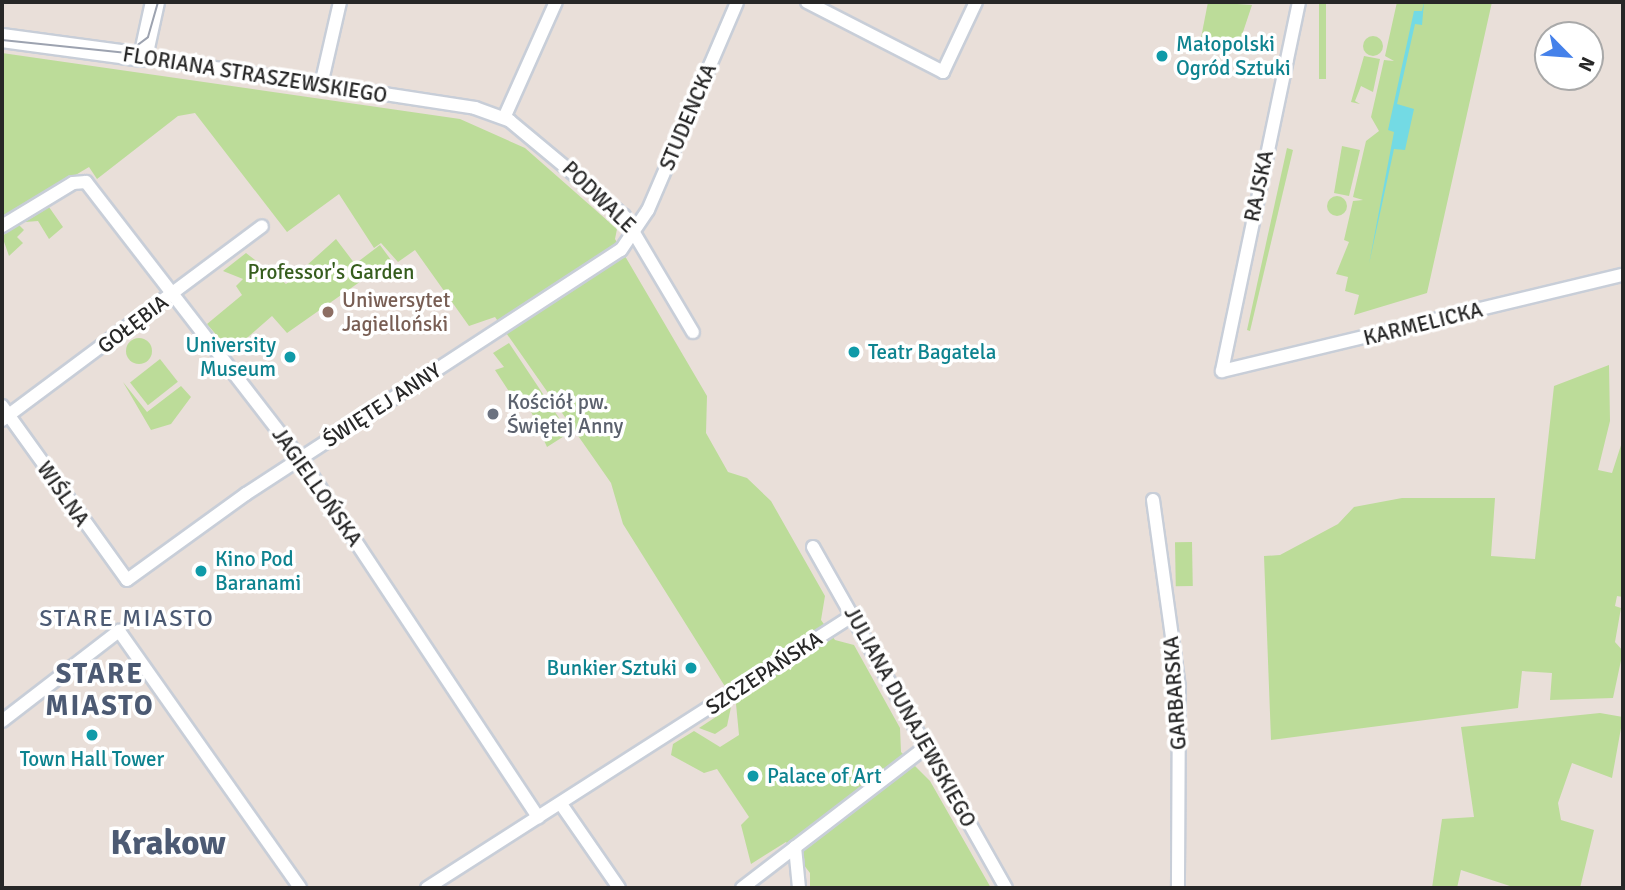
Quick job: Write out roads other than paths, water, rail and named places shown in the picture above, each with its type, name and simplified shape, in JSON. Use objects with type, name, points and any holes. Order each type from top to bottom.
[{"type":"street","points":[[143,57],[155,2]]},
{"type":"street","points":[[321,85],[340,2]]},
{"type":"street","points":[[504,118],[556,2]]},
{"type":"street","name":"STUDENCKA","points":[[637,232],[737,2]]},
{"type":"street","points":[[807,2],[943,72],[976,2]]},
{"type":"street","name":"RAJSKA","points":[[1222,371],[1299,2]]},
{"type":"street","name":"FLORIANA STRASZEWSKIEGO","points":[[3,38],[321,85],[504,118]]},
{"type":"street","name":"PODWALE","points":[[504,118],[613,205],[637,232],[693,332]]},
{"type":"street","name":"JAGIELLOŃSKA","points":[[2,226],[73,183],[86,182],[300,458],[538,817]]},
{"type":"street","name":"GOŁĘBIA","points":[[4,414],[172,295],[262,226]]},
{"type":"street","name":"ŚWIĘTEJ ANNY","points":[[127,580],[400,385],[621,250],[637,232]]},
{"type":"street","name":"KARMELICKA","points":[[1222,371],[1623,275]]},
{"type":"street","name":"WIŚLNA","points":[[4,414],[127,580]]},
{"type":"street","name":"GARBARSKA","points":[[1153,499],[1179,687],[1178,888]]},
{"type":"street","name":"JULIANA DUNAJEWSKIEGO","points":[[813,547],[1006,888]]},
{"type":"street","name":"SZCZEPAŃSKA","points":[[563,807],[852,616]]},
{"type":"street","points":[[2,721],[119,631],[300,888]]},
{"type":"street","points":[[742,888],[926,747]]},
{"type":"street","points":[[427,888],[538,817],[563,807],[619,888]]},
{"type":"street","points":[[795,847],[799,888]]},
{"type":"water","points":[[1424,2],[1422,25],[1415,24],[1397,104],[1414,109],[1405,150],[1394,149],[1369,264],[1394,132],[1388,130],[1414,11],[1422,11]]},
{"type":"tram line","points":[[2,40],[127,53],[148,37],[158,2]]},
{"type":"place","name":"Małopolski Ogród Sztuki","points":[[1162,56]]},
{"type":"place","name":"Uniwersytet Jagielloński","points":[[328,312]]},
{"type":"place","name":"Teatr Bagatela","points":[[854,352]]},
{"type":"place","name":"University Museum","points":[[290,357]]},
{"type":"place","name":"Kościół pw. Świętej Anny","points":[[493,414]]},
{"type":"place","name":"Kino Pod Baranami","points":[[201,571]]},
{"type":"place","name":"Bunkier Sztuki","points":[[691,668]]},
{"type":"place","name":"Town Hall Tower","points":[[92,735]]},
{"type":"place","name":"Palace of Art","points":[[753,776]]},
{"type":"district","name":"STARE MIASTO","points":[[127,619]]},
{"type":"district","name":"STARE MIASTO","points":[[100,690]]},
{"type":"district","name":"Krakow","points":[[168,843]]},
{"type":"park label","name":"Professor's Garden","points":[[331,272]]}]
